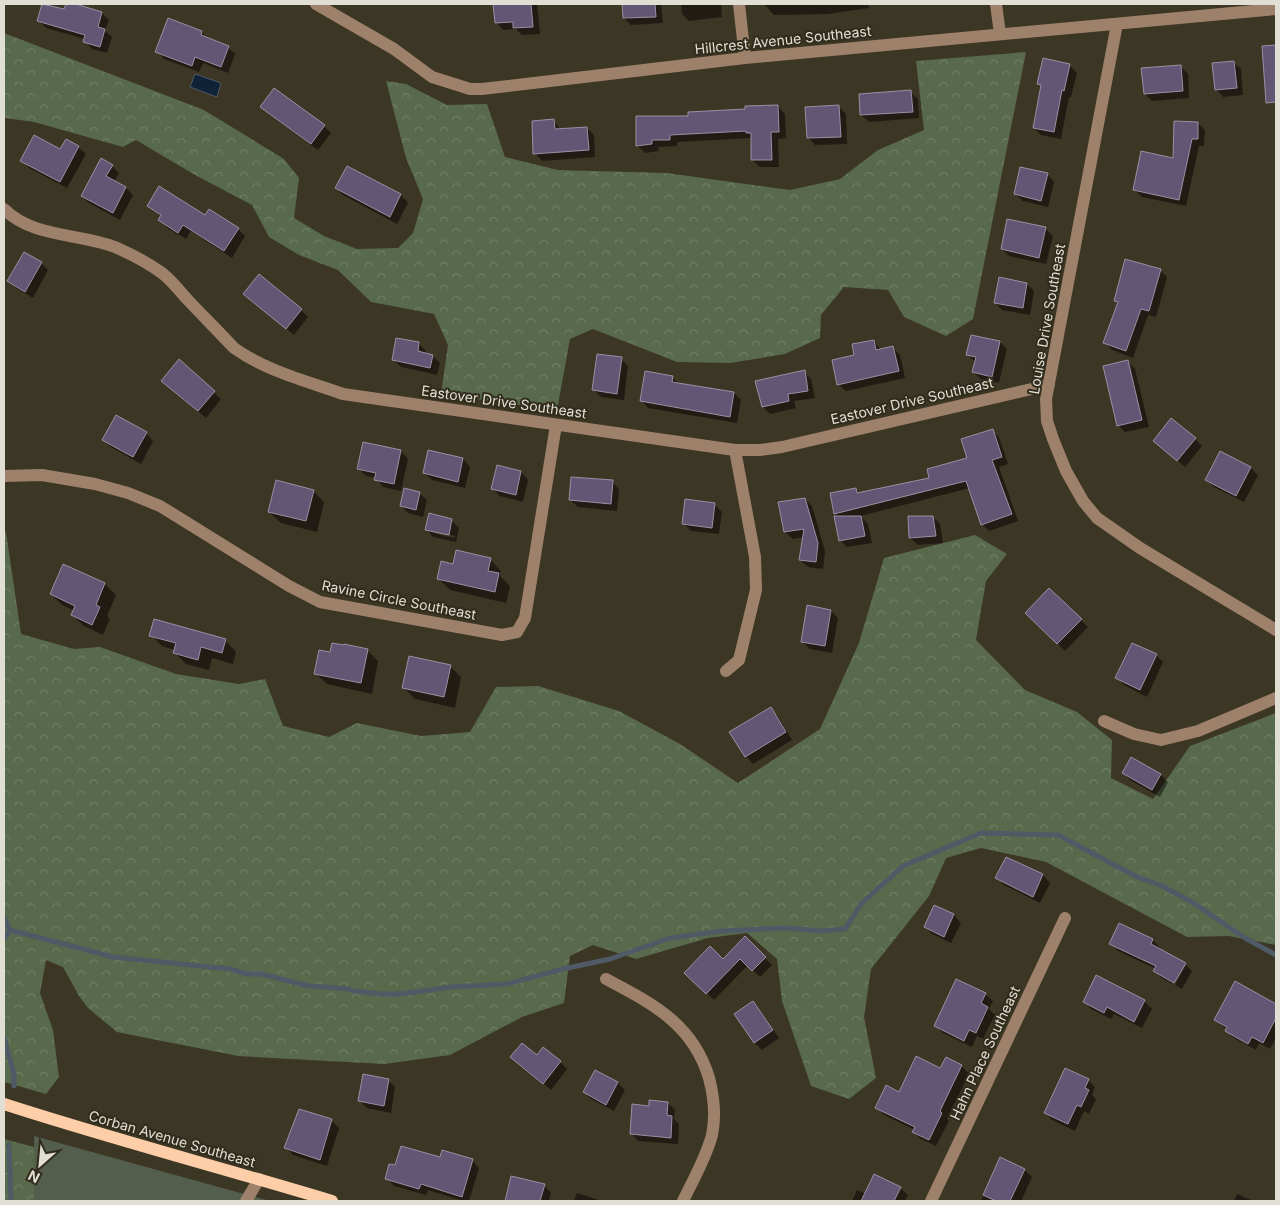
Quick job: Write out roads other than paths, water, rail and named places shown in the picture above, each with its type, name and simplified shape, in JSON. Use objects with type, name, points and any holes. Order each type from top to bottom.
[{"type":"main road","name":"Corban Avenue Southeast","points":[[4,1104],[84,1130],[332,1201]]},
{"type":"street","name":"Hillcrest Avenue Southeast","points":[[316,4],[394,49],[432,77],[470,89],[745,58],[1117,24],[1253,8],[1276,9]]},
{"type":"street","points":[[739,4],[745,58]]},
{"type":"street","points":[[996,4],[1000,34]]},
{"type":"street","name":"Louise Drive Southeast","points":[[1117,24],[1046,400],[1047,421],[1066,470],[1082,501],[1097,518],[1140,548],[1276,630]]},
{"type":"street","name":"Eastover Drive Southeast","points":[[4,209],[29,226],[52,233],[94,240],[116,247],[149,264],[164,274],[234,348],[248,358],[298,379],[343,394],[735,450],[760,450],[782,447],[1049,385]]},
{"type":"street","name":"Ravine Circle Southeast","points":[[4,476],[42,476],[95,484],[128,493],[160,506],[289,586],[320,602],[502,635],[517,632],[525,618],[556,425]]},
{"type":"street","points":[[726,671],[739,660],[756,590],[755,556],[735,450]]},
{"type":"street","points":[[1104,721],[1134,734],[1161,740],[1198,731],[1276,698]]},
{"type":"street","name":"Hahn Place Southeast","points":[[932,1201],[1065,918]]},
{"type":"street","points":[[606,979],[647,1001],[675,1022],[697,1048],[706,1071],[713,1094],[714,1115],[712,1135],[683,1201]]},
{"type":"street","points":[[246,1201],[259,1179]]},
{"type":"water","points":[[195,74],[221,83],[217,97],[190,87]]},
{"type":"waterway","points":[[10,930],[113,957],[230,969],[247,974],[261,974],[309,986],[380,994],[400,994],[452,987],[507,984],[610,959],[670,938],[722,931],[784,928],[823,931],[845,929],[861,904],[903,866],[981,833],[1058,835],[1137,877],[1160,885],[1192,902],[1245,938],[1276,955]]},
{"type":"waterway","points":[[4,918],[10,930]]},
{"type":"waterway","points":[[4,939],[10,930]]},
{"type":"waterway","points":[[4,1038],[14,1074],[14,1086]]},
{"type":"waterway","points":[[9,1145],[11,1201]]}]
